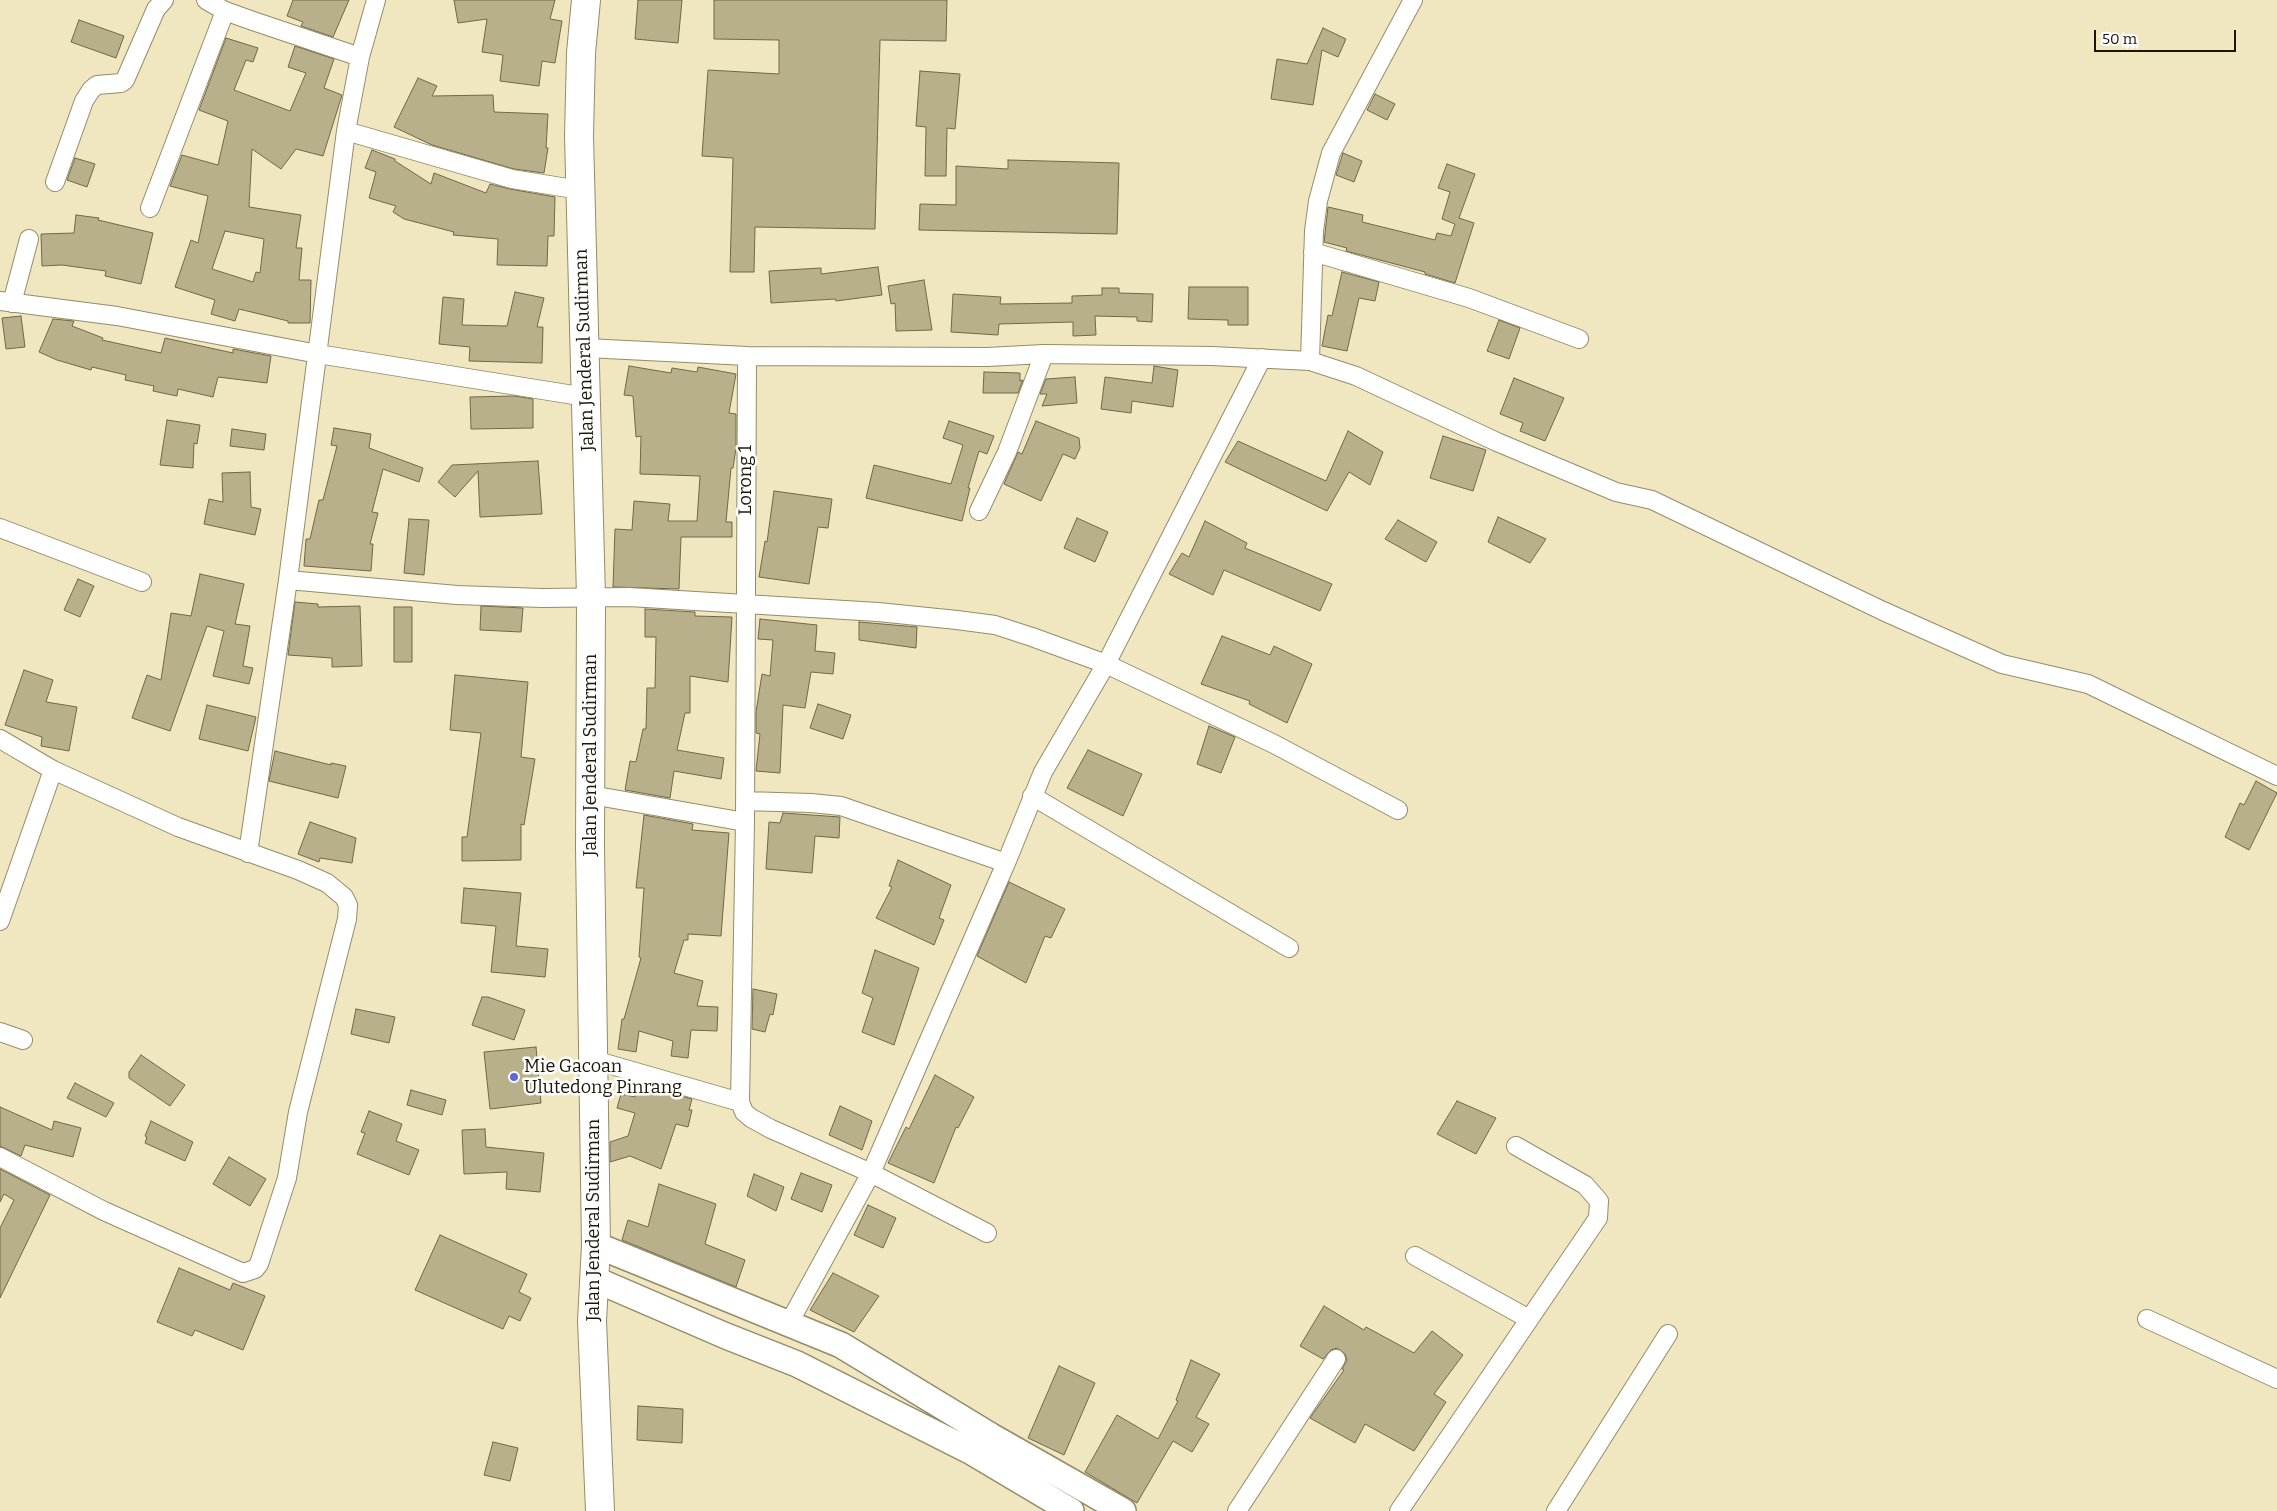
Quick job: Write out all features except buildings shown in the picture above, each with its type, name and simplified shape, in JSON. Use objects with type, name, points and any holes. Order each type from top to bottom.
[{"type":"highway","name":"Jalan Jenderal Sudirman","points":[[586,0],[580,78],[580,190],[586,348],[591,597],[590,795],[596,1245],[592,1321],[600,1511]]},
{"type":"street","points":[[55,182],[84,101],[97,84],[121,83],[125,80],[156,9],[164,0]]},
{"type":"street","points":[[206,0],[225,11],[360,57]]},
{"type":"street","points":[[248,853],[288,580],[346,131],[360,57],[376,0]]},
{"type":"street","points":[[1310,361],[1313,252],[1318,201],[1331,153],[1413,0]]},
{"type":"street","points":[[150,208],[225,11]]},
{"type":"street","points":[[346,131],[512,179],[580,190]]},
{"type":"street","points":[[29,239],[6,302],[117,316],[318,354],[586,397]]},
{"type":"street","points":[[1313,252],[1469,298],[1579,339]]},
{"type":"street","points":[[586,348],[747,356],[987,357],[1044,354],[1262,358],[1310,361],[1356,376],[1497,442],[1616,492],[1652,500],[1883,611],[2002,664],[2088,684],[2277,776]]},
{"type":"street","points":[[979,511],[1008,452],[1044,354]]},
{"type":"street","name":"Lorong 1","points":[[740,1102],[745,822],[747,356]]},
{"type":"street","points":[[790,1324],[871,1173],[1006,863],[1043,772],[1106,664],[1262,358]]},
{"type":"street","points":[[0,528],[142,582]]},
{"type":"street","points":[[288,580],[457,595],[629,597],[878,612],[995,626],[1032,636],[1106,664],[1274,744],[1398,810]]},
{"type":"street","points":[[0,739],[53,770],[178,827],[298,870],[328,883],[344,897],[348,906],[347,919],[298,1112],[286,1178],[259,1264],[249,1272],[242,1273],[104,1211],[0,1157]]},
{"type":"street","points":[[0,921],[53,770]]},
{"type":"street","points":[[590,795],[605,796],[745,822]]},
{"type":"street","points":[[1032,796],[1289,948]]},
{"type":"street","points":[[745,801],[841,806],[1006,863]]},
{"type":"street","points":[[0,1032],[23,1040]]},
{"type":"street","points":[[594,1060],[740,1102],[744,1112],[771,1129],[871,1173],[987,1233]]},
{"type":"street","points":[[1399,1511],[1598,1218],[1599,1201],[1585,1185],[1516,1146]]},
{"type":"street","points":[[596,1245],[841,1344],[991,1436],[1122,1511]]},
{"type":"street","points":[[1415,1256],[1529,1319]]},
{"type":"street","points":[[594,1279],[726,1336],[797,1364],[970,1451],[1071,1511]]},
{"type":"street","points":[[2147,1318],[2277,1379]]},
{"type":"street","points":[[1556,1511],[1668,1334]]},
{"type":"street","points":[[1237,1511],[1336,1360]]},
{"type":"place","name":"Mie Gacoan Ulutedong Pinrang","points":[[514,1077]]}]
